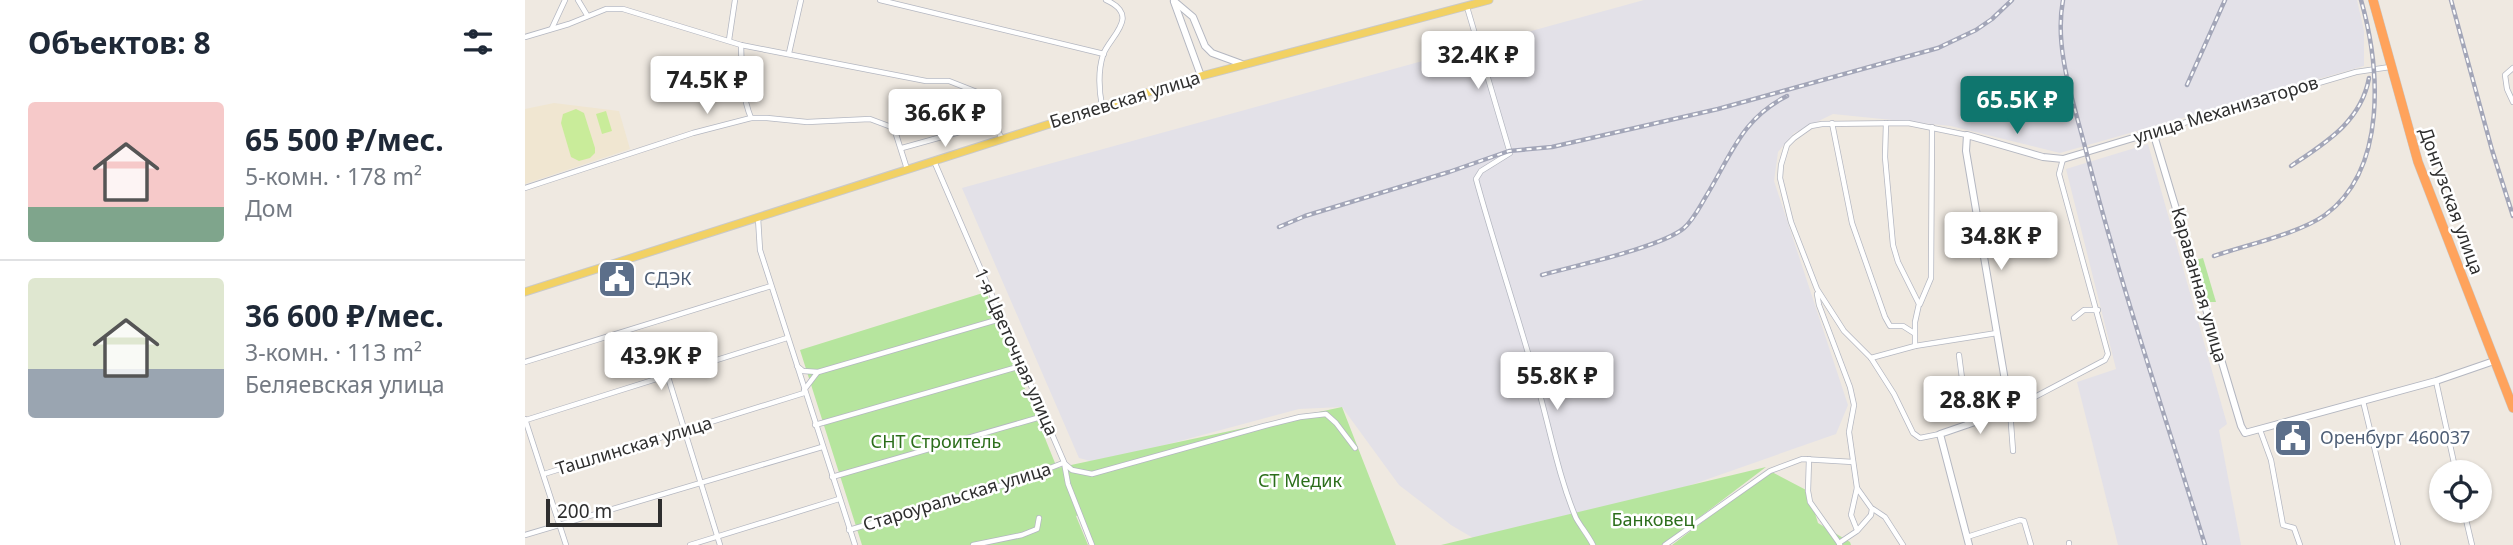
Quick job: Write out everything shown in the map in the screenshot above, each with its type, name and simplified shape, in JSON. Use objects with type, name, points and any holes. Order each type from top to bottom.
[{"type":"highway","name":"Донгузская улица","points":[[2373,0],[2418,162],[2513,408]]},
{"type":"main road","name":"Беляевская улица","points":[[525,292],[1201,76],[1489,0]]},
{"type":"street","points":[[552,28],[565,0]]},
{"type":"street","points":[[578,0],[587,15]]},
{"type":"street","points":[[729,40],[735,0]]},
{"type":"street","points":[[789,53],[801,0]]},
{"type":"street","points":[[880,0],[1104,54]]},
{"type":"street","points":[[1102,106],[1099,89],[1104,54],[1118,34],[1122,19],[1121,11],[1106,0]]},
{"type":"street","points":[[1174,0],[1193,17],[1205,46],[1212,53],[1242,64]]},
{"type":"street","points":[[1174,0],[1201,76]]},
{"type":"street","points":[[1467,6],[1510,153],[1481,171],[1476,179],[1553,448],[1577,520],[1588,533],[1593,545]]},
{"type":"street","points":[[525,37],[606,9],[623,9],[741,45],[914,79],[949,81],[977,92],[981,126]]},
{"type":"street","points":[[741,45],[741,83],[744,103],[751,118]]},
{"type":"street","name":"улица Механизаторов","points":[[2063,159],[2356,72],[2391,67]]},
{"type":"street","points":[[2510,70],[2504,80],[2513,102]]},
{"type":"street","points":[[525,188],[693,133],[751,118],[807,122],[870,119],[894,128],[908,169]]},
{"type":"street","points":[[1832,123],[1852,223],[1885,317],[1890,326],[1902,326],[1914,333]]},
{"type":"street","points":[[1832,123],[1886,123],[1932,127],[2043,157],[2063,159],[2059,174],[2108,348],[2105,360],[2011,410],[1940,434],[1920,438],[1913,433],[1894,394],[1871,358],[1844,331],[1817,289],[1791,222],[1780,178],[1783,153],[1794,138],[1811,126],[1832,123]]},
{"type":"street","points":[[1886,123],[1885,157],[1893,244],[1898,262],[1919,304]]},
{"type":"street","points":[[902,148],[981,126],[996,127],[1002,139]]},
{"type":"street","points":[[1915,346],[1914,333],[1919,304],[1931,278],[1932,127]]},
{"type":"street","name":"Караванная улица","points":[[2153,132],[2241,426],[2245,433],[2260,430]]},
{"type":"street","points":[[1967,135],[1966,151],[2011,410],[2013,451]]},
{"type":"street","name":"1-я Цветочная улица","points":[[934,160],[1000,319],[1064,462],[1063,470],[1092,545]]},
{"type":"street","points":[[758,218],[760,250],[855,545]]},
{"type":"street","points":[[525,362],[771,286]]},
{"type":"street","points":[[1817,289],[1819,305],[1850,387],[1854,405],[1849,432],[1857,488],[1851,514],[1857,531]]},
{"type":"street","points":[[2074,318],[2084,310],[2098,310]]},
{"type":"street","points":[[796,366],[818,372],[1000,319]]},
{"type":"street","points":[[1871,358],[1915,346],[1997,333]]},
{"type":"street","points":[[566,545],[525,419],[668,377],[787,338]]},
{"type":"street","points":[[1959,355],[1968,425]]},
{"type":"street","points":[[2300,545],[2294,528],[2283,525],[2271,460],[2260,430],[2435,381],[2494,361]]},
{"type":"street","points":[[815,425],[1021,366]]},
{"type":"street","points":[[804,392],[818,372]]},
{"type":"street","points":[[668,377],[720,545]]},
{"type":"street","points":[[2435,381],[2453,460]]},
{"type":"street","name":"Ташлинская улица","points":[[544,474],[804,392]]},
{"type":"street","points":[[2363,401],[2398,545]]},
{"type":"street","points":[[1064,462],[1072,470],[1092,474],[1264,426],[1326,414],[1355,448]]},
{"type":"street","points":[[832,477],[1044,416]]},
{"type":"street","points":[[1940,434],[1969,545]]},
{"type":"street","points":[[525,535],[822,447]]},
{"type":"street","points":[[1665,545],[1770,471],[1802,459],[1853,461]]},
{"type":"street","points":[[1809,459],[1809,502],[1840,544],[1857,531],[1873,509]]},
{"type":"street","name":"Староуральская улица","points":[[849,530],[1014,482],[1064,462]]},
{"type":"street","points":[[1857,488],[1873,509],[1885,517],[1903,545]]},
{"type":"street","points":[[690,545],[839,499]]},
{"type":"street","points":[[973,545],[1022,535],[1037,529],[1039,518]]},
{"type":"street","points":[[1967,537],[2015,522],[2024,522],[2031,545]]},
{"type":"street","points":[[2467,523],[2472,545]]},
{"type":"shaded area","points":[[1644,0],[2357,0],[2364,31],[2364,66],[2060,153],[1951,126],[1833,114],[1794,133],[1778,152],[1774,181],[1848,405],[1836,434],[1520,545],[1485,545],[1451,525],[1399,485],[1342,407],[1299,409],[1098,463],[1079,458],[962,188]]},
{"type":"shaded area","points":[[554,103],[619,111],[630,149],[525,184],[525,109]]},
{"type":"shaded area","points":[[2148,144],[2227,424],[2219,430],[2241,545],[2118,545],[2077,382],[2116,369],[2066,169]]},
{"type":"green space","points":[[576,109],[584,113],[595,148],[595,153],[590,158],[579,161],[571,157],[561,123],[563,114]]},
{"type":"green space","points":[[606,111],[612,131],[602,134],[596,114]]},
{"type":"green space","points":[[2203,258],[2216,302],[2208,302],[2195,260]]},
{"type":"green space","points":[[986,292],[1057,468],[1342,407],[1396,545],[1092,545],[1079,515],[1076,516],[1088,545],[862,545],[800,350]]},
{"type":"green space","name":"Банковец","points":[[1766,467],[1663,545],[1441,545]]},
{"type":"green space","points":[[1770,471],[1808,491],[1818,523],[1851,545],[1672,545]]},
{"type":"railway","points":[[1279,227],[1305,216],[1509,151],[1552,147],[1718,109],[1938,48],[1976,30],[2012,0]]},
{"type":"railway","points":[[2063,0],[2061,37],[2070,92],[2127,297],[2205,545]]},
{"type":"railway","points":[[2187,85],[2225,0]]},
{"type":"railway","points":[[2214,256],[2314,222],[2345,195],[2360,171],[2369,144],[2375,85],[2361,0]]},
{"type":"railway","points":[[2451,0],[2513,216]]},
{"type":"railway","points":[[2291,166],[2329,140],[2350,119],[2365,93],[2369,78]]},
{"type":"railway","points":[[1542,275],[1638,249],[1684,228],[1696,214],[1730,153],[1748,127],[1771,105],[1787,96]]},
{"type":"place","name":"СДЭК","points":[[617,279]]},
{"type":"place","name":"Оренбург 460037","points":[[2293,438]]},
{"type":"park label","name":"СНТ Строитель","points":[[936,442]]},
{"type":"park label","name":"СТ Медик","points":[[1300,481]]}]
